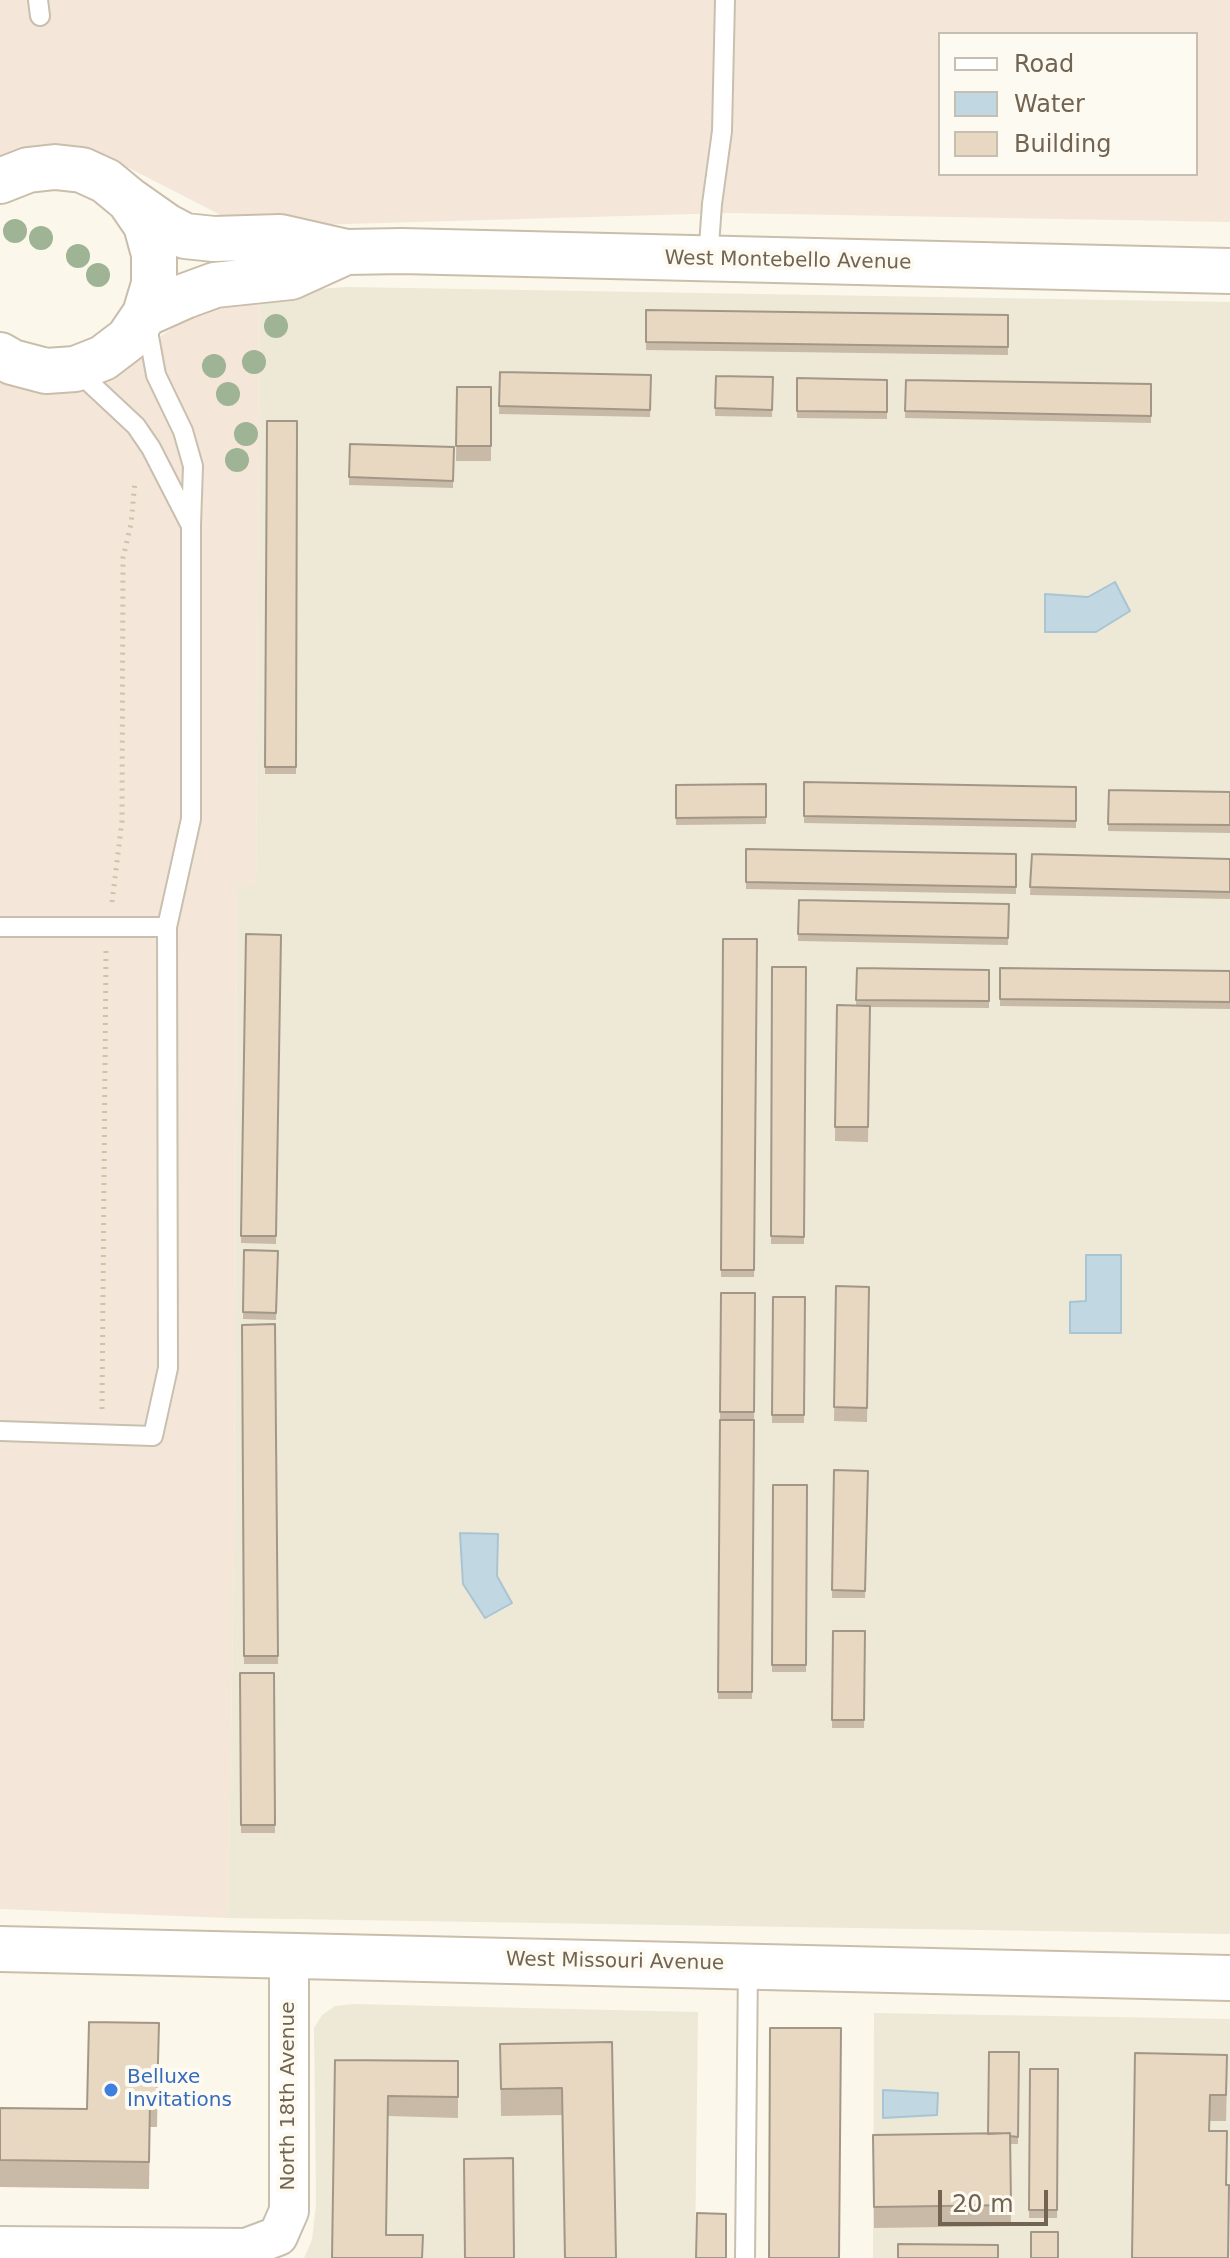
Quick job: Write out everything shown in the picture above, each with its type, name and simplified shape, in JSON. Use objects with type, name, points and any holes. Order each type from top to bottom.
[{"type":"street","name":"West Montebello Avenue","points":[[0,181],[28,170],[55,167],[82,170],[106,181],[166,226],[185,236],[214,239],[280,237],[346,252],[1230,271]]},
{"type":"street","points":[[129,200],[146,225],[154,254],[154,284],[145,314]]},
{"type":"street","name":"West Montebello Avenue","points":[[4,363],[46,371],[75,369],[103,358],[128,339],[145,314],[215,285],[291,277],[346,252]]},
{"type":"street","name":"West Missouri Avenue","points":[[0,1949],[1230,1978]]},
{"type":"street","name":"North 18th Avenue","points":[[0,2246],[246,2248],[278,2236],[289,2211],[289,1954]]},
{"type":"lane","points":[[708,259],[722,131],[725,0]]},
{"type":"lane","points":[[0,1431],[153,1436],[168,1368],[167,927],[191,819],[193,466],[183,431],[156,375],[145,314]]},
{"type":"lane","points":[[75,369],[136,426],[151,448],[191,525]]},
{"type":"lane","points":[[0,927],[167,927]]},
{"type":"lane","points":[[745,2258],[748,1965]]},
{"type":"shaded area","points":[[0,0],[1230,0],[1230,222],[728,213],[244,227],[129,168],[0,164]]},
{"type":"shaded area","points":[[348,287],[1230,302],[1230,1934],[228,1918],[234,1554],[237,887],[256,884],[260,293]]},
{"type":"shaded area","points":[[260,293],[256,885],[237,888],[234,1554],[228,1918],[0,1909],[0,375],[14,387],[82,391],[200,309]]},
{"type":"shaded area","points":[[335,2006],[698,2012],[695,2258],[304,2258],[312,2240],[316,2204],[314,2028],[322,2015]]},
{"type":"shaded area","points":[[874,2013],[1230,2019],[1230,2258],[873,2258]]},
{"type":"water","points":[[1115,582],[1130,611],[1096,632],[1045,632],[1045,594],[1088,597]]},
{"type":"water","points":[[1086,1255],[1121,1255],[1121,1333],[1070,1333],[1070,1302],[1086,1301]]},
{"type":"water","points":[[460,1533],[498,1534],[497,1576],[512,1603],[485,1618],[463,1584]]},
{"type":"water","points":[[883,2090],[938,2093],[937,2115],[883,2118]]},
{"type":"building","points":[[646,310],[1008,315],[1008,347],[646,342]]},
{"type":"building","points":[[500,372],[651,375],[650,410],[499,406]]},
{"type":"building","points":[[716,376],[773,377],[772,410],[715,408]]},
{"type":"building","points":[[797,378],[887,380],[887,412],[797,411]]},
{"type":"building","points":[[906,380],[1151,384],[1151,416],[905,411]]},
{"type":"building","points":[[457,387],[491,387],[491,446],[456,446]]},
{"type":"building","points":[[267,421],[297,421],[296,767],[265,767]]},
{"type":"building","points":[[350,444],[454,447],[453,481],[349,477]]},
{"type":"building","points":[[804,782],[1076,787],[1076,821],[804,816]]},
{"type":"building","points":[[766,784],[766,817],[676,818],[676,785]]},
{"type":"building","points":[[1109,790],[1230,792],[1230,825],[1108,824]]},
{"type":"building","points":[[746,849],[1016,854],[1016,887],[746,882]]},
{"type":"building","points":[[1032,854],[1230,859],[1230,892],[1030,887]]},
{"type":"building","points":[[799,900],[1009,904],[1008,938],[798,934]]},
{"type":"building","points":[[246,934],[281,935],[276,1236],[241,1236]]},
{"type":"building","points":[[723,939],[757,939],[754,1270],[721,1270]]},
{"type":"building","points":[[772,967],[806,967],[804,1237],[771,1236]]},
{"type":"building","points":[[857,968],[989,970],[989,1001],[856,1000]]},
{"type":"building","points":[[1000,968],[1230,971],[1230,1002],[1000,999]]},
{"type":"building","points":[[837,1005],[870,1006],[868,1127],[835,1127]]},
{"type":"building","points":[[244,1250],[278,1251],[276,1313],[243,1312]]},
{"type":"building","points":[[836,1286],[869,1287],[867,1408],[834,1407]]},
{"type":"building","points":[[721,1293],[755,1293],[754,1412],[720,1412]]},
{"type":"building","points":[[773,1297],[805,1297],[804,1415],[772,1415]]},
{"type":"building","points":[[275,1324],[278,1656],[244,1656],[242,1325]]},
{"type":"building","points":[[720,1420],[754,1420],[752,1692],[718,1692]]},
{"type":"building","points":[[834,1470],[868,1471],[865,1591],[832,1590]]},
{"type":"building","points":[[773,1485],[807,1485],[806,1665],[772,1665]]},
{"type":"building","points":[[833,1631],[865,1631],[864,1720],[832,1720]]},
{"type":"building","points":[[240,1673],[274,1673],[275,1825],[241,1825]]},
{"type":"building","points":[[89,2022],[159,2023],[157,2101],[150,2101],[149,2162],[0,2160],[0,2108],[87,2109]]},
{"type":"building","points":[[770,2028],[841,2028],[839,2258],[769,2258]]},
{"type":"building","points":[[612,2042],[616,2258],[565,2258],[562,2088],[501,2089],[500,2044]]},
{"type":"building","points":[[989,2052],[1019,2052],[1018,2137],[1010,2136],[1010,2133],[988,2134]]},
{"type":"building","points":[[1135,2053],[1227,2055],[1226,2095],[1210,2095],[1209,2131],[1227,2131],[1228,2258],[1132,2258]]},
{"type":"building","points":[[335,2060],[458,2061],[458,2097],[388,2096],[386,2235],[423,2235],[422,2258],[332,2258]]},
{"type":"building","points":[[1030,2069],[1058,2069],[1057,2210],[1029,2210]]},
{"type":"building","points":[[1010,2133],[1011,2205],[874,2207],[873,2135]]},
{"type":"building","points":[[513,2158],[514,2258],[465,2258],[464,2159]]},
{"type":"building","points":[[697,2213],[726,2214],[726,2258],[696,2258]]},
{"type":"building","points":[[1031,2232],[1058,2232],[1058,2258],[1031,2258]]},
{"type":"building","points":[[898,2244],[998,2245],[998,2258],[898,2258]]},
{"type":"place","name":"Belluxe Invitations","points":[[111,2090]]}]
